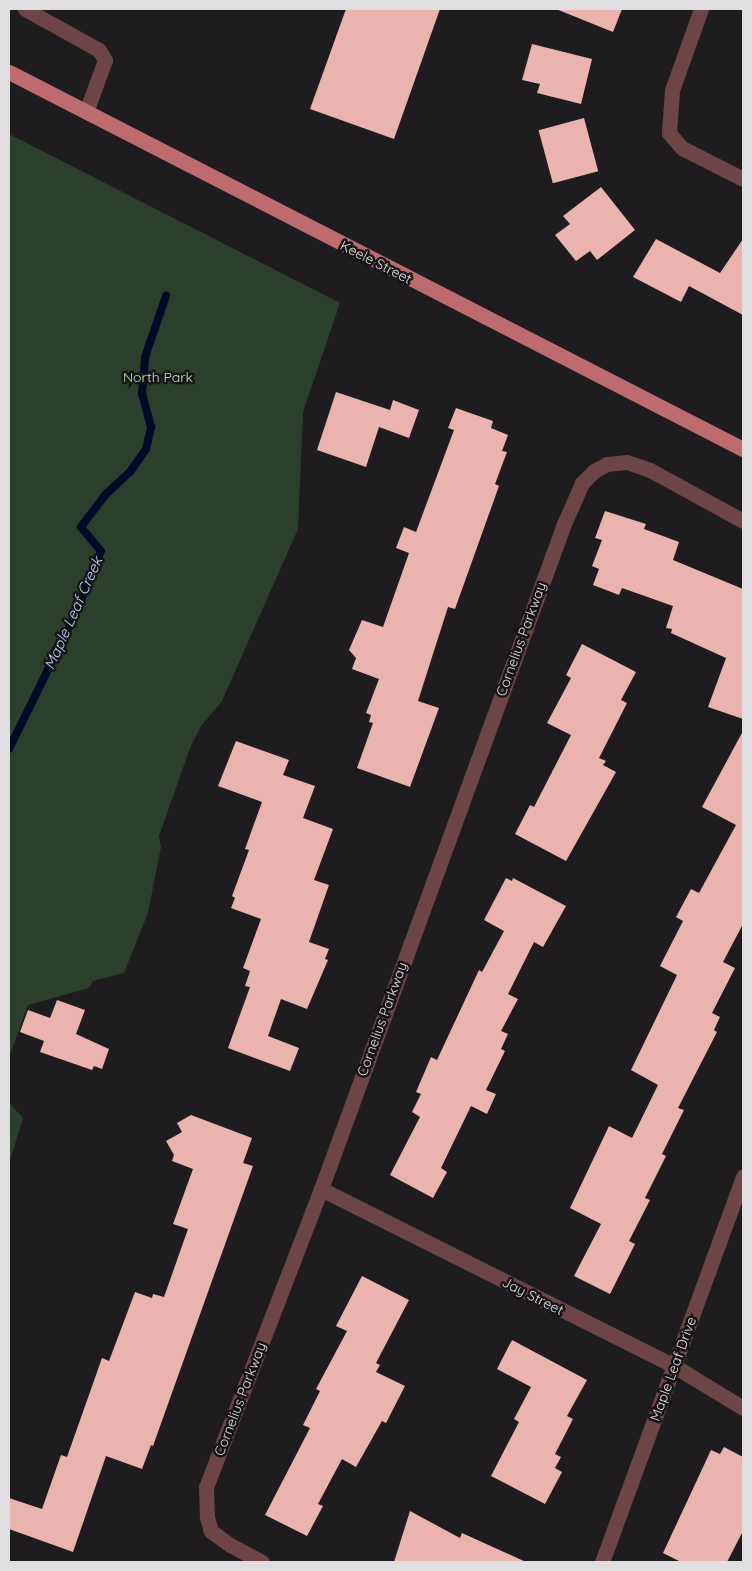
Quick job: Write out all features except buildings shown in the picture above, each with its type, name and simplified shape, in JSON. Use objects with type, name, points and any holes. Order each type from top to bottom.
[{"type":"main road","name":"Keele Street","points":[[9,72],[743,449]]},
{"type":"street","points":[[25,9],[99,50],[105,60],[86,112]]},
{"type":"street","points":[[701,9],[672,90],[669,132],[682,148],[743,179]]},
{"type":"street","name":"Cornelius Parkway","points":[[262,1562],[230,1545],[211,1531],[207,1517],[206,1487],[320,1189],[564,524],[582,483],[594,471],[607,464],[627,462],[650,470],[743,521]]},
{"type":"street","name":"Maple Leaf Drive","points":[[602,1562],[743,1176]]},
{"type":"street","name":"Jay Street","points":[[320,1189],[674,1366],[743,1408]]},
{"type":"green space","name":"North Park","points":[[9,134],[340,303],[303,412],[298,529],[221,703],[201,726],[190,748],[159,836],[161,847],[148,913],[124,973],[93,981],[89,988],[28,1005],[9,1057]]},
{"type":"green space","points":[[9,1103],[23,1118],[9,1164]]},
{"type":"waterway","name":"Maple Leaf Creek","points":[[9,749],[74,617],[101,551],[81,527],[105,495],[130,472],[146,449],[151,427],[142,394],[145,357],[166,296]]}]
